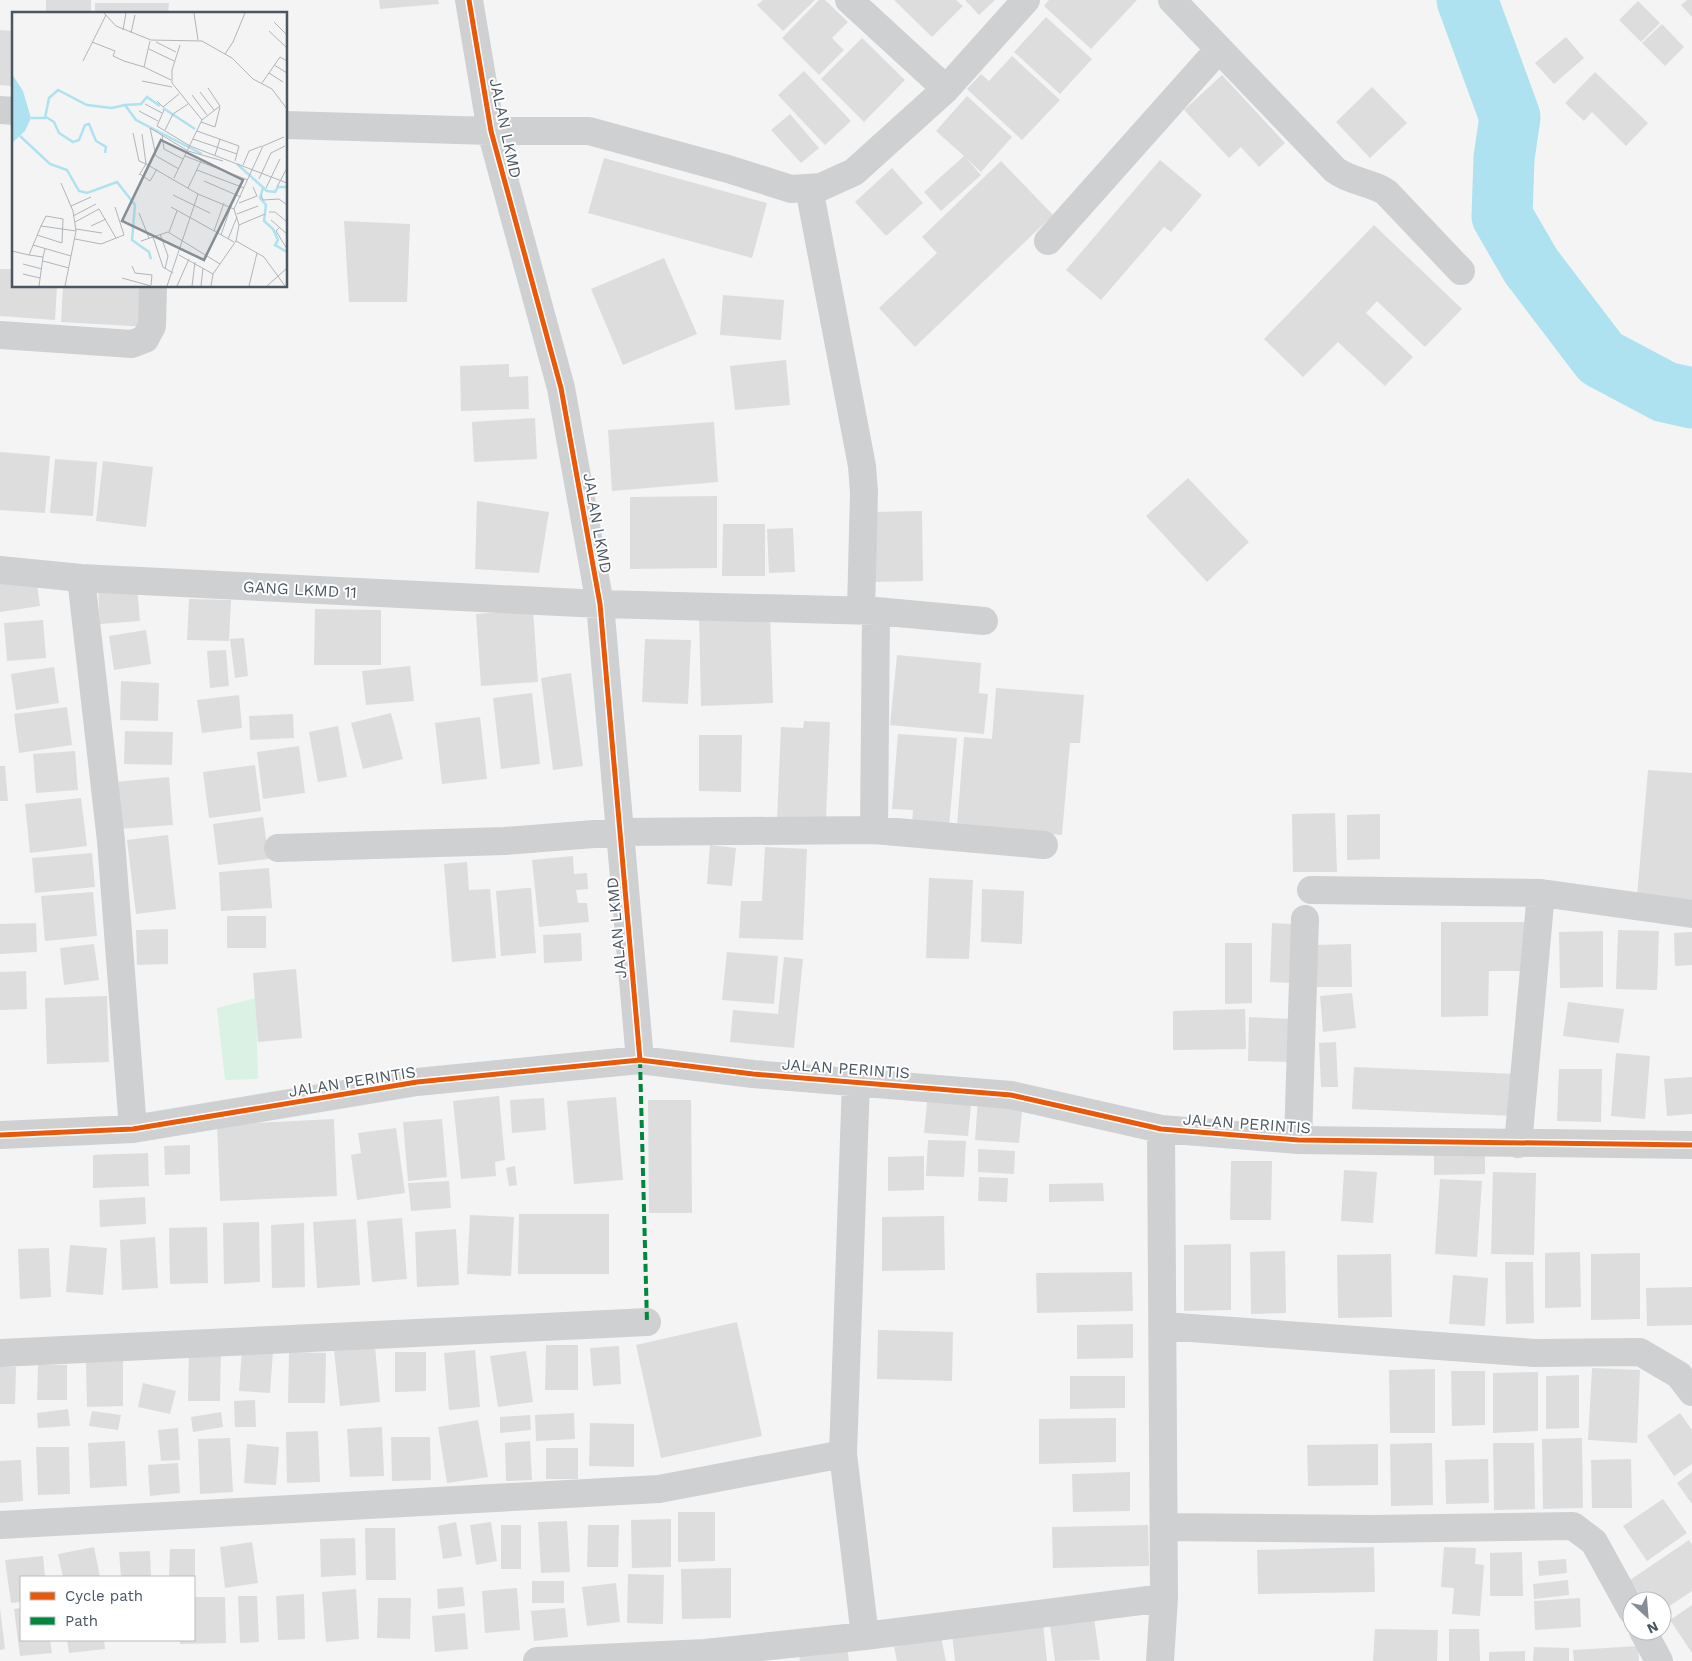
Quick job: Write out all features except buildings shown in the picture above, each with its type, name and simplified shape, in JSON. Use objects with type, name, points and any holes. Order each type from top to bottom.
[{"type":"street","name":"JALAN LKMD","points":[[469,0],[491,131],[561,388],[600,604],[640,1060]]},
{"type":"street","points":[[849,0],[946,89]]},
{"type":"street","points":[[288,125],[491,131],[589,131],[728,169],[791,189],[822,187],[854,172],[946,89],[1026,0]]},
{"type":"street","points":[[1172,0],[1335,170],[1352,181],[1377,186],[1386,192],[1461,271]]},
{"type":"street","points":[[1048,242],[1218,49]]},
{"type":"street","points":[[809,188],[862,466],[874,830]]},
{"type":"street","points":[[0,335],[132,344],[145,339],[152,326],[153,288]]},
{"type":"street","name":"GANG LKMD 11","points":[[0,570],[81,578],[600,604],[868,610],[984,621]]},
{"type":"street","points":[[81,578],[111,841],[134,1129]]},
{"type":"street","points":[[278,848],[505,841],[620,832],[874,830],[1044,845]]},
{"type":"street","points":[[1311,890],[1541,893],[1692,914]]},
{"type":"street","points":[[1518,1144],[1541,893]]},
{"type":"street","points":[[1298,1140],[1305,919]]},
{"type":"street","name":"JALAN PERINTIS","points":[[0,1135],[134,1129],[417,1082],[640,1060],[752,1074],[1011,1095],[1161,1129],[1298,1140],[1692,1145]]},
{"type":"street","points":[[856,1081],[843,1454],[865,1636]]},
{"type":"street","points":[[1160,1661],[1164,1598],[1165,1527],[1161,1129]]},
{"type":"street","points":[[0,1354],[647,1322]]},
{"type":"street","points":[[1163,1326],[1535,1353],[1640,1352],[1679,1375],[1692,1392]]},
{"type":"street","points":[[0,1525],[659,1489],[843,1454]]},
{"type":"street","points":[[1165,1527],[1373,1529],[1573,1526],[1594,1542],[1622,1593]]},
{"type":"street","points":[[537,1661],[705,1653],[865,1636],[1164,1598]]},
{"type":"street","points":[[1648,1641],[1659,1661]]},
{"type":"green space","points":[[256,998],[258,1079],[225,1080],[217,1008]]},
{"type":"waterway","points":[[1467,0],[1510,117],[1504,158],[1502,216],[1531,266],[1601,358],[1665,392],[1692,398]]},
{"type":"marked path","points":[[640,1060],[647,1322]]},
{"type":"cycle path","points":[[469,0],[491,131],[561,388],[600,604],[640,1060]]},
{"type":"cycle path","points":[[0,1135],[133,1129],[417,1082],[640,1060],[753,1074],[1011,1095],[1161,1129],[1298,1140],[1692,1145]]}]
